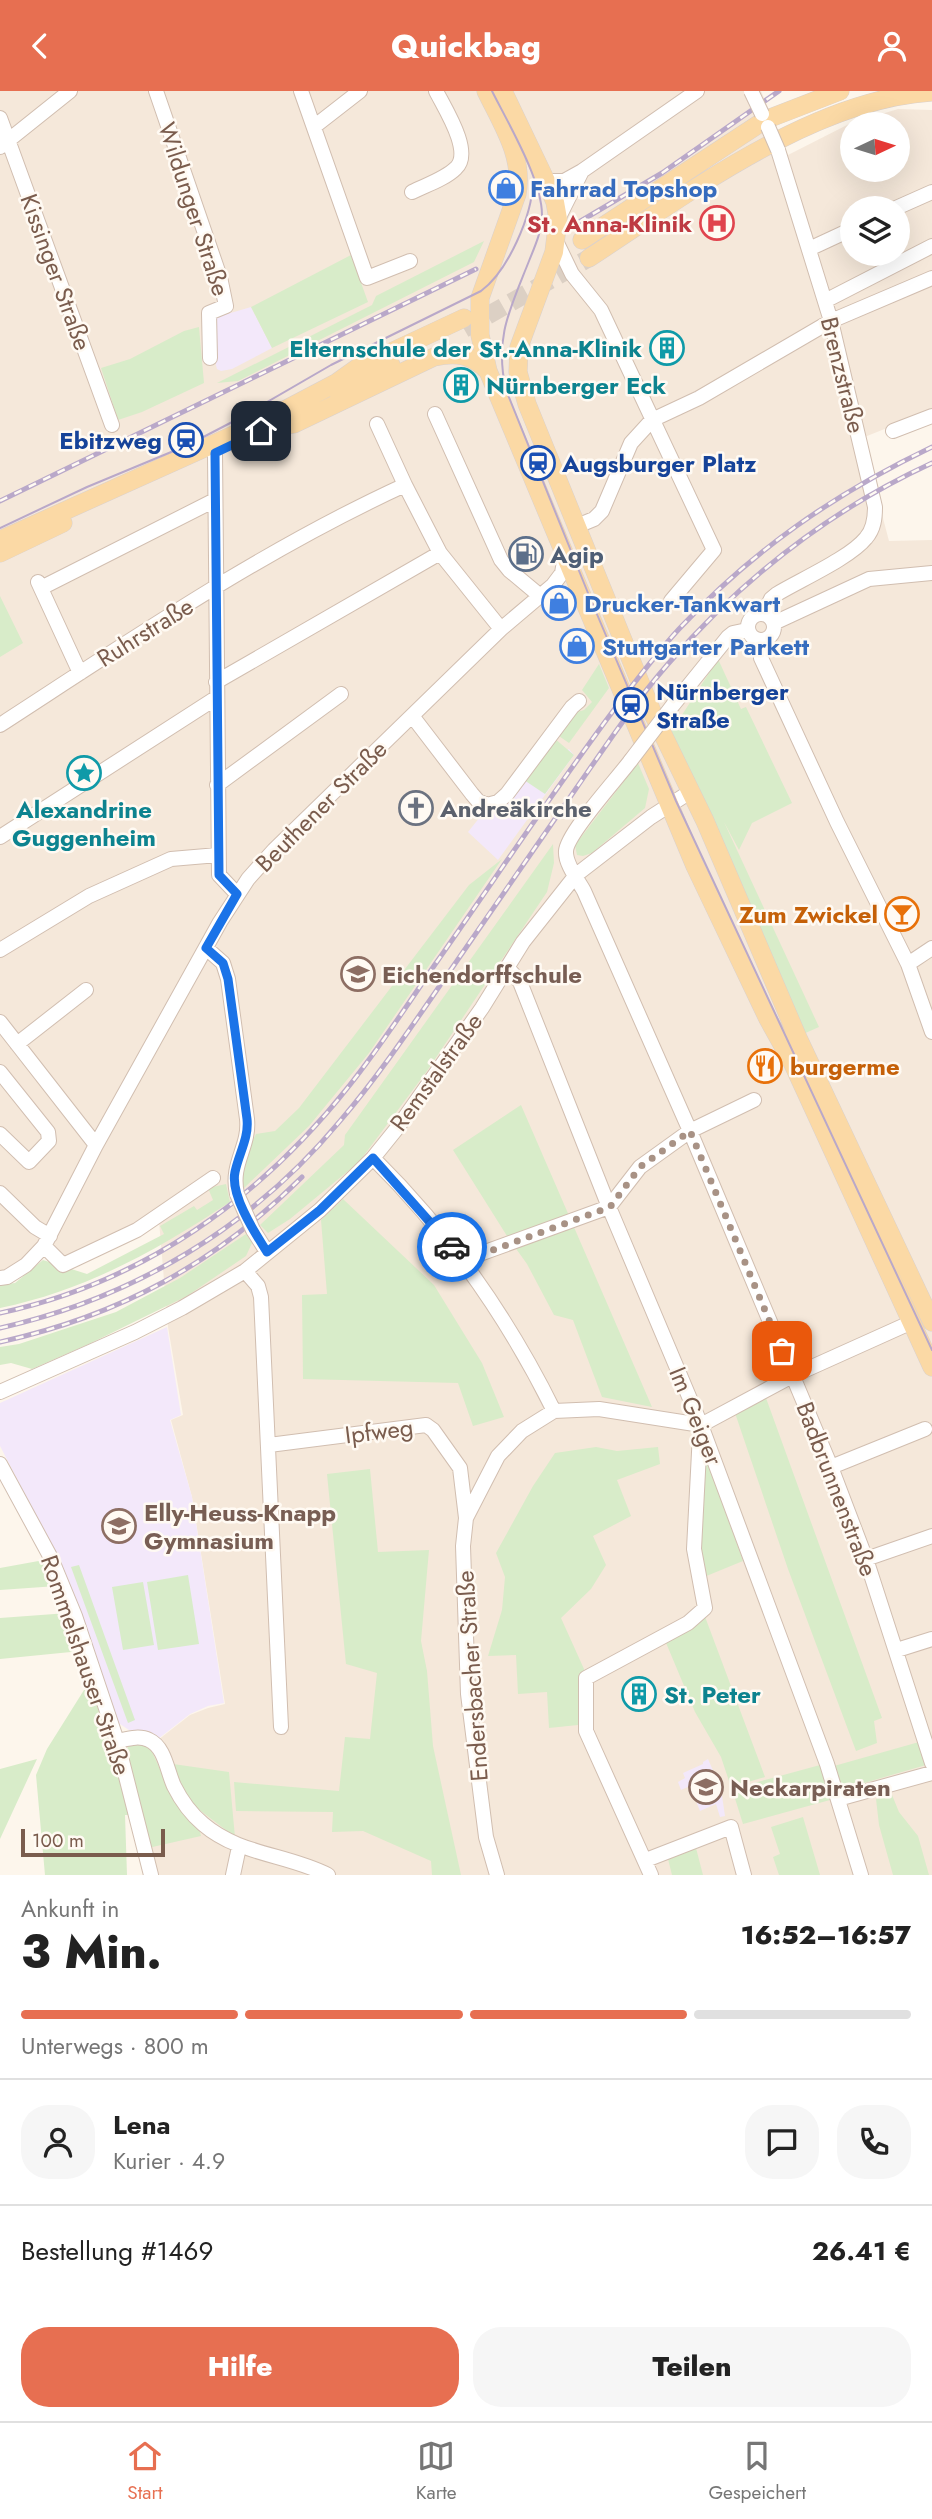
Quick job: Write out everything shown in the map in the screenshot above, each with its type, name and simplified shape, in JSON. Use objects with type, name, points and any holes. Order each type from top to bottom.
[{"type":"main road","points":[[486,91],[518,163],[520,179],[480,298],[480,335],[488,371],[695,866],[768,1019],[793,1064],[932,1367]]},
{"type":"main road","points":[[503,91],[546,181],[555,202],[558,219],[556,243],[519,347],[517,364],[527,404],[663,737],[720,855],[799,1038],[932,1322]]},
{"type":"main road","points":[[585,249],[765,120],[839,91]]},
{"type":"main road","points":[[585,249],[754,145],[824,111],[884,91]]},
{"type":"main road","points":[[585,249],[753,153],[842,113],[904,95],[932,92]]},
{"type":"main road","points":[[904,95],[932,101]]},
{"type":"main road","points":[[275,413],[309,384],[480,298]]},
{"type":"main road","points":[[0,540],[170,464],[336,383],[357,368],[464,323],[265,429],[0,553]]},
{"type":"main road","points":[[265,429],[294,424],[434,357],[454,354],[466,356],[488,371]]},
{"type":"street","points":[[4,144],[69,91]]},
{"type":"street","name":"Wildunger Straße","points":[[156,91],[220,277],[226,306],[209,313],[209,358]]},
{"type":"street","points":[[301,91],[367,278],[410,261]]},
{"type":"street","points":[[315,127],[360,91]]},
{"type":"street","points":[[412,193],[447,175],[462,160],[461,144],[436,91]]},
{"type":"street","points":[[546,181],[564,181],[582,171],[698,91]]},
{"type":"street","name":"Brenzstraße","points":[[751,91],[778,150],[831,321],[867,470],[875,517],[872,529],[856,547],[771,599],[769,619]]},
{"type":"street","name":"Kissinger Straße","points":[[0,118],[4,144],[112,425]]},
{"type":"street","points":[[558,219],[582,171]]},
{"type":"street","points":[[910,202],[932,192]]},
{"type":"street","points":[[809,249],[840,235]]},
{"type":"street","points":[[556,243],[577,280],[601,310],[714,550],[671,601]]},
{"type":"street","points":[[825,301],[932,246]]},
{"type":"street","points":[[577,526],[594,519],[602,511],[631,443],[652,420],[699,398],[831,321],[932,278]]},
{"type":"street","points":[[435,414],[501,560],[539,595]]},
{"type":"street","points":[[893,431],[932,416]]},
{"type":"street","points":[[377,424],[440,553],[501,629]]},
{"type":"street","points":[[215,453],[218,855],[219,875],[237,894]]},
{"type":"street","name":"Ruhrstraße","points":[[0,725],[216,587],[353,508],[405,485]]},
{"type":"street","points":[[80,673],[39,584],[215,500]]},
{"type":"street","points":[[216,682],[440,553]]},
{"type":"street","points":[[553,585],[562,573],[565,556]]},
{"type":"street","points":[[769,619],[774,631],[770,637],[760,641],[753,638],[747,630],[752,617],[769,619],[869,579],[932,573]]},
{"type":"street","points":[[553,585],[570,586],[579,591]]},
{"type":"street","name":"Beuthener Straße","points":[[4,1278],[26,1265],[47,1241],[96,1145],[237,894],[274,850],[501,629],[553,585]]},
{"type":"street","points":[[576,875],[568,861],[567,846],[586,818],[727,637],[747,630]]},
{"type":"street","points":[[760,641],[761,658],[837,822],[908,964],[931,1024]]},
{"type":"street","points":[[217,785],[341,694]]},
{"type":"street","points":[[0,837],[216,698]]},
{"type":"street","points":[[413,717],[472,794],[487,805],[498,802],[508,794],[579,701]]},
{"type":"street","name":"Remstalstraße","points":[[0,1392],[182,1308],[245,1271],[320,1210],[373,1158],[429,1086],[542,916],[576,875],[690,792]]},
{"type":"street","points":[[0,950],[89,896],[171,859],[218,855]]},
{"type":"street","name":"Badbrunnenstraße","points":[[576,875],[690,1131],[831,1467],[928,1736],[932,1763]]},
{"type":"street","points":[[206,948],[223,963],[228,979],[247,1119],[247,1135],[234,1175],[237,1194],[253,1230],[267,1252]]},
{"type":"street","points":[[908,964],[932,948]]},
{"type":"street","name":"Im Geiger","points":[[507,967],[520,982],[701,1425],[838,1799],[861,1875]]},
{"type":"street","points":[[17,1044],[86,990]]},
{"type":"street","points":[[0,1023],[96,1145]]},
{"type":"street","points":[[0,1072],[48,1132],[49,1141],[29,1162],[0,1134]]},
{"type":"street","points":[[463,1261],[610,1207],[640,1167],[690,1131],[754,1100]]},
{"type":"street","points":[[373,1158],[463,1261],[505,1324],[554,1411]]},
{"type":"street","points":[[0,1193],[35,1227],[63,1265],[137,1230],[170,1210],[213,1178]]},
{"type":"street","points":[[245,1271],[258,1286],[261,1297],[281,1727]]},
{"type":"street","points":[[466,1518],[498,1457],[522,1431],[554,1411],[599,1409],[701,1425],[792,1376],[912,1322]]},
{"type":"street","name":"Ipfweg","points":[[269,1445],[426,1425],[433,1430],[460,1468],[466,1518]]},
{"type":"street","points":[[651,1875],[586,1731],[586,1678],[688,1623],[705,1608],[694,1549],[701,1425]]},
{"type":"street","points":[[831,1467],[925,1429]]},
{"type":"street","name":"Rommelshauser Straße","points":[[0,1464],[51,1557],[75,1616],[117,1741],[151,1875]]},
{"type":"street","name":"Endersbacher Straße","points":[[466,1518],[463,1546],[468,1694],[486,1837],[497,1875]]},
{"type":"street","points":[[866,1559],[932,1536]]},
{"type":"street","points":[[897,1650],[932,1639]]},
{"type":"street","points":[[117,1741],[146,1738],[156,1744],[184,1803],[203,1824],[239,1847],[311,1866],[328,1875]]},
{"type":"street","points":[[838,1799],[932,1773]]},
{"type":"street","points":[[646,1860],[731,1828],[744,1875]]},
{"type":"street","points":[[233,1875],[239,1847]]},
{"type":"shaded area","points":[[0,91],[761,91],[788,155],[840,129],[840,182],[910,182],[910,112],[888,112],[898,109],[932,110],[932,410],[862,438],[889,541],[932,540],[932,1875],[150,1875],[118,1743],[158,1740],[190,1715],[225,1704],[192,1497],[171,1420],[183,1415],[168,1327],[159,1221],[64,1266],[44,1245],[0,1278]]},
{"type":"shaded area","points":[[251,307],[272,348],[232,369],[217,369],[212,350],[212,325],[217,317]]},
{"type":"shaded area","points":[[569,749],[574,755],[498,860],[468,832],[484,812],[490,816],[499,809],[502,811],[524,780]]},
{"type":"shaded area","name":"Elly-Heuss-Knapp Gymnasium","points":[[167,1327],[181,1415],[170,1420],[192,1497],[224,1703],[190,1714],[158,1739],[147,1733],[129,1730],[114,1720],[57,1556],[0,1446],[0,1403]]},
{"type":"shaded area","name":"Neckarpiraten","points":[[708,1759],[721,1789],[725,1816],[720,1817],[716,1804],[700,1811],[690,1786],[681,1790],[678,1782],[685,1778],[683,1773]]},
{"type":"green space","points":[[484,241],[474,262],[238,381],[217,383],[372,305],[376,296]]},
{"type":"green space","points":[[351,255],[368,302],[272,348],[251,307]]},
{"type":"green space","points":[[199,327],[204,383],[142,412],[118,420],[101,368],[130,359],[184,331]]},
{"type":"green space","points":[[0,596],[23,643],[0,657]]},
{"type":"green space","points":[[718,659],[741,709],[746,707],[792,803],[752,823],[739,850],[724,822],[819,1027],[801,1035],[671,732]]},
{"type":"green space","points":[[599,664],[609,688],[569,743],[556,734],[570,714],[584,710],[592,702],[582,690]]},
{"type":"green space","points":[[554,738],[574,755],[545,794],[524,780]]},
{"type":"green space","points":[[638,763],[649,789],[645,808],[592,853],[577,855],[575,845]]},
{"type":"green space","points":[[553,844],[554,863],[547,892],[427,1071],[359,1162],[290,1219],[268,1233],[260,1225],[344,1145],[345,1135]]},
{"type":"green space","points":[[502,859],[369,1053],[309,1126],[243,1189],[245,1160],[256,1134],[275,1131],[299,1108],[469,885]]},
{"type":"green space","points":[[521,1105],[652,1407],[602,1397],[573,1320],[554,1315],[527,1264],[453,1150]]},
{"type":"green space","points":[[226,1184],[230,1202],[148,1252],[62,1291],[0,1308],[0,1285],[15,1283],[43,1260],[87,1274],[164,1234],[160,1226],[194,1206],[197,1210],[213,1200],[208,1188]]},
{"type":"green space","points":[[343,1199],[434,1285],[482,1363],[504,1417],[473,1426],[458,1383],[303,1379],[302,1295],[327,1294],[321,1220]]},
{"type":"green space","points":[[246,1234],[252,1243],[246,1256],[187,1296],[32,1369],[11,1363],[0,1365],[0,1347],[19,1344],[116,1312],[180,1278]]},
{"type":"green space","points":[[766,1398],[882,1718],[874,1721],[877,1743],[856,1751],[788,1569],[735,1413]]},
{"type":"green space","points":[[596,1447],[617,1451],[658,1447],[660,1464],[617,1480],[631,1516],[593,1536],[606,1565],[591,1589],[561,1618],[584,1669],[578,1725],[549,1728],[547,1692],[518,1694],[516,1655],[488,1656],[502,1610],[505,1577],[496,1553],[533,1486],[555,1453]]},
{"type":"green space","points":[[703,1447],[743,1561],[704,1577],[699,1546]]},
{"type":"green space","points":[[370,1469],[378,1552],[429,1550],[421,1641],[427,1671],[433,1746],[461,1875],[432,1875],[431,1861],[363,1831],[332,1832],[333,1812],[236,1811],[234,1782],[339,1791],[345,1737],[370,1739],[377,1673],[346,1664],[327,1474]]},
{"type":"green space","points":[[44,1560],[57,1586],[0,1590],[0,1568]]},
{"type":"green space","points":[[79,1565],[135,1720],[128,1723],[71,1567]]},
{"type":"green space","points":[[188,1575],[199,1644],[158,1650],[147,1582]]},
{"type":"green space","points":[[143,1582],[154,1645],[123,1650],[112,1587]]},
{"type":"green space","points":[[68,1613],[81,1651],[0,1659],[0,1618]]},
{"type":"green space","points":[[704,1614],[765,1777],[731,1787],[721,1757],[695,1712],[664,1638]]},
{"type":"green space","points":[[91,1689],[114,1754],[130,1815],[125,1815],[127,1875],[45,1875],[36,1775],[47,1749],[84,1690]]},
{"type":"green space","points":[[919,1742],[926,1765],[840,1790],[834,1766]]},
{"type":"green space","points":[[130,1744],[149,1745],[169,1789],[199,1828],[201,1836],[148,1848],[125,1751]]},
{"type":"green space","points":[[37,1759],[0,1839],[0,1769]]},
{"type":"green space","points":[[173,1764],[229,1772],[235,1837],[189,1802]]},
{"type":"green space","points":[[820,1765],[830,1800],[743,1824],[732,1789]]},
{"type":"green space","points":[[892,1795],[899,1812],[918,1836],[929,1875],[893,1875],[879,1825],[876,1799]]},
{"type":"green space","points":[[803,1817],[820,1875],[779,1875],[773,1857],[780,1854],[771,1827]]},
{"type":"green space","points":[[696,1848],[703,1875],[672,1875],[668,1859]]},
{"type":"tunnel","points":[[464,329],[589,258]]},
{"type":"tram line","points":[[492,91],[530,169],[541,201],[542,215],[538,238],[506,324],[502,355],[506,390],[676,801],[932,1350]]},
{"type":"tram line","points":[[0,528],[87,487],[188,445],[331,365],[481,291],[500,270],[517,242],[528,211],[533,182]]},
{"type":"railway","points":[[579,222],[662,173],[779,91]]},
{"type":"railway","points":[[0,501],[476,269]]},
{"type":"railway","points":[[0,1313],[52,1299],[102,1281],[149,1258],[194,1231],[237,1200],[277,1165],[349,1086],[590,742],[679,629],[736,574],[796,526],[862,484],[932,447]]},
{"type":"railway","points":[[0,1328],[97,1298],[143,1277],[187,1253],[269,1194],[306,1159],[370,1084],[620,725],[696,633],[757,575],[823,525],[858,502],[932,463]]},
{"type":"railway","points":[[0,1342],[85,1317],[163,1282],[235,1235],[302,1177]]},
{"type":"way so far","points":[[452,1247],[463,1261],[610,1207],[640,1167],[690,1131],[782,1351]]},
{"type":"place","name":"Fahrrad Topshop","points":[[506,188]]},
{"type":"place","name":"St. Anna-Klinik","points":[[717,223]]},
{"type":"place","name":"Elternschule der St.-Anna-Klinik","points":[[667,348]]},
{"type":"place","name":"Nürnberger Eck","points":[[461,385]]},
{"type":"place","name":"Ebitzweg","points":[[186,440]]},
{"type":"place","name":"Augsburger Platz","points":[[538,463]]},
{"type":"place","name":"Agip","points":[[526,554]]},
{"type":"place","name":"Drucker-Tankwart","points":[[559,603]]},
{"type":"place","name":"Stuttgarter Parkett","points":[[577,646]]},
{"type":"place","name":"Nürnberger Straße","points":[[631,705]]},
{"type":"place","name":"Alexandrine Guggenheim","points":[[84,773]]},
{"type":"place","name":"Andreäkirche","points":[[416,808]]},
{"type":"place","name":"Zum Zwickel","points":[[902,914]]},
{"type":"place","name":"Eichendorffschule","points":[[358,974]]},
{"type":"place","name":"burgerme","points":[[765,1066]]},
{"type":"place","name":"Elly-Heuss-Knapp Gymnasium","points":[[119,1526]]},
{"type":"place","name":"St. Peter","points":[[639,1694]]},
{"type":"place","name":"Neckarpiraten","points":[[706,1787]]},
{"type":"route","points":[[261,431],[215,453],[219,875],[237,894],[206,948],[223,963],[228,979],[248,1127],[234,1183],[253,1230],[267,1252],[320,1210],[373,1158],[452,1247]]}]
